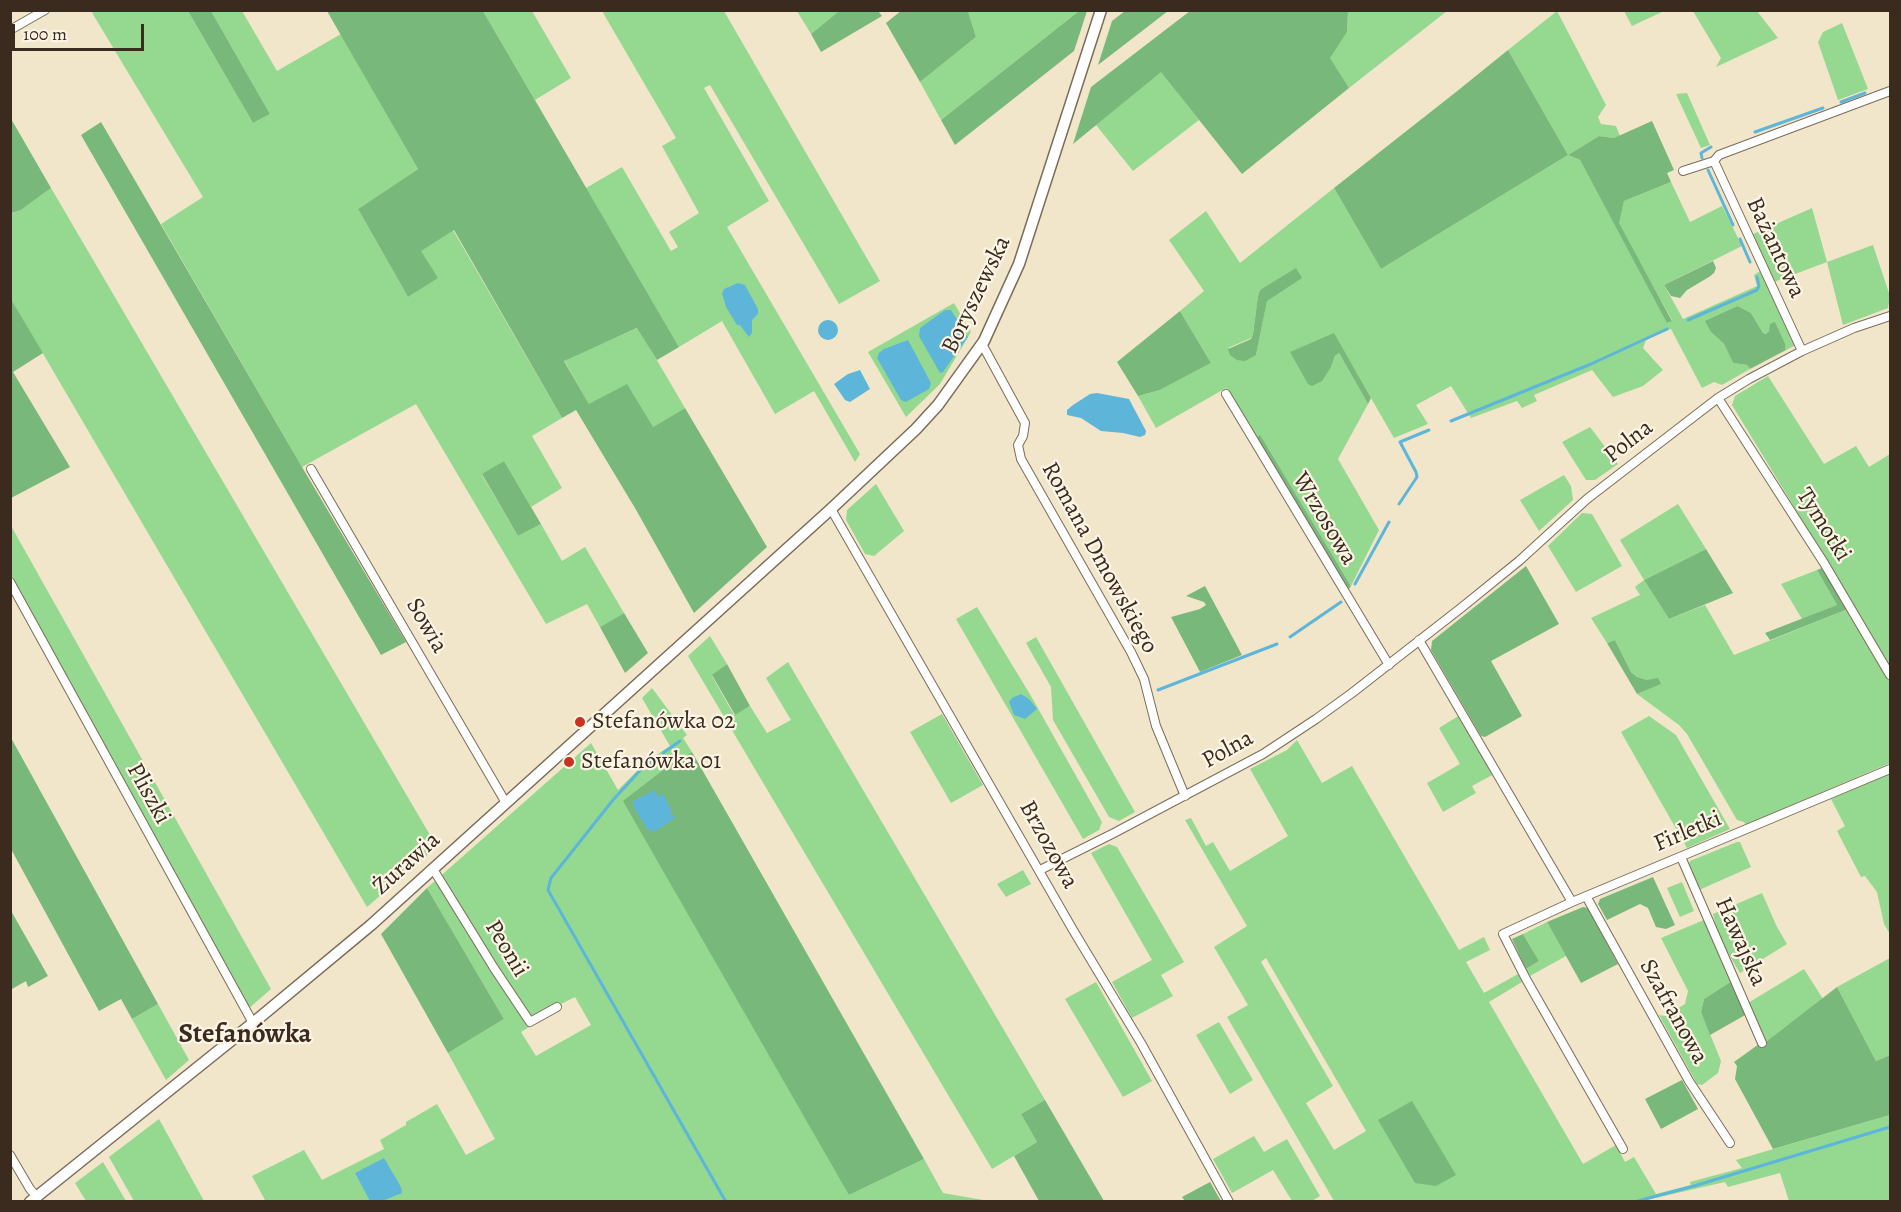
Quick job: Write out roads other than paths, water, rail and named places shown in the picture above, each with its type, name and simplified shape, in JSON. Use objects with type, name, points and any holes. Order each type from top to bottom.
[{"type":"main road","name":"Boryszewska","points":[[796,540],[916,429],[952,387],[982,344],[1019,264],[1101,10]]},
{"type":"main road","name":"Żurawia","points":[[33,1199],[253,1023],[371,925],[796,540]]},
{"type":"street","points":[[10,30],[45,10]]},
{"type":"street","points":[[1683,171],[1714,161],[1719,155],[1890,91]]},
{"type":"street","name":"Bażantowa","points":[[1714,161],[1803,351]]},
{"type":"street","name":"Polna","points":[[1040,870],[1185,796],[1272,748],[1339,703],[1519,561],[1587,500],[1718,398],[1803,351],[1854,328],[1890,316]]},
{"type":"street","name":"Romana Dmowskiego","points":[[982,344],[1026,423],[1018,445],[1021,459],[1131,652],[1144,679],[1160,738],[1185,796]]},
{"type":"street","name":"Wrzosowa","points":[[1226,394],[1389,665]]},
{"type":"street","name":"Tymotki","points":[[1718,398],[1824,563],[1890,675]]},
{"type":"street","name":"Sowia","points":[[311,469],[506,803]]},
{"type":"street","name":"Brzozowa","points":[[831,509],[1073,930],[1141,1043],[1229,1202]]},
{"type":"street","name":"Pliszki","points":[[10,582],[253,1023]]},
{"type":"street","points":[[1419,640],[1572,902]]},
{"type":"street","name":"Firletki","points":[[1623,1149],[1526,979],[1503,934],[1586,896],[1890,769]]},
{"type":"street","name":"Hawajska","points":[[1681,857],[1762,1043]]},
{"type":"street","name":"Peonii","points":[[433,869],[500,978],[531,1022],[557,1007]]},
{"type":"street","name":"Szafranowa","points":[[1586,896],[1689,1081],[1730,1143]]},
{"type":"street","points":[[10,1155],[30,1189],[33,1199]]},
{"type":"water","points":[[738,283],[745,285],[758,309],[758,314],[752,320],[752,333],[749,337],[740,325],[737,325],[726,307],[722,293],[724,289]]},
{"type":"water","points":[[945,310],[951,310],[968,337],[940,373],[919,336],[920,328]]},
{"type":"water","points":[[824,320],[832,320],[838,326],[838,334],[832,340],[824,340],[818,334],[818,326]]},
{"type":"water","points":[[908,340],[931,383],[929,389],[906,402],[901,400],[877,358],[884,349]]},
{"type":"water","points":[[860,370],[870,389],[850,402],[845,400],[834,384],[848,374]]},
{"type":"water","points":[[1097,393],[1129,399],[1146,431],[1145,435],[1140,437],[1101,431],[1081,418],[1067,415],[1067,410],[1073,405],[1090,394]]},
{"type":"water","points":[[1021,694],[1029,699],[1037,709],[1025,719],[1014,715],[1009,702]]},
{"type":"water","points":[[655,790],[658,797],[663,793],[671,810],[670,815],[674,815],[675,818],[656,831],[648,830],[633,806],[633,801]]},
{"type":"water","points":[[384,1158],[401,1187],[402,1193],[382,1201],[370,1201],[355,1173]]},
{"type":"waterway","points":[[1841,102],[1865,93]]},
{"type":"waterway","points":[[1755,132],[1823,108]]},
{"type":"waterway","points":[[1702,158],[1701,153],[1711,147]]},
{"type":"waterway","points":[[1708,170],[1733,225]]},
{"type":"waterway","points":[[1740,239],[1750,262]]},
{"type":"waterway","points":[[1688,320],[1757,290],[1759,286],[1757,277]]},
{"type":"waterway","points":[[1451,421],[1591,364],[1667,329]]},
{"type":"waterway","points":[[1399,504],[1417,477],[1400,442],[1429,430]]},
{"type":"waterway","points":[[1355,584],[1389,522]]},
{"type":"waterway","points":[[1290,637],[1341,602]]},
{"type":"waterway","points":[[1158,690],[1277,644]]},
{"type":"waterway","points":[[663,753],[680,741]]},
{"type":"waterway","points":[[654,760],[645,765],[613,800],[551,878],[548,890],[726,1202]]},
{"type":"waterway","points":[[1634,1202],[1890,1127]]},
{"type":"place","name":"Stefanówka 02","points":[[580,722]]},
{"type":"place","name":"Stefanówka 01","points":[[569,762]]},
{"type":"district","name":"Stefanówka","points":[[245,1035]]}]
